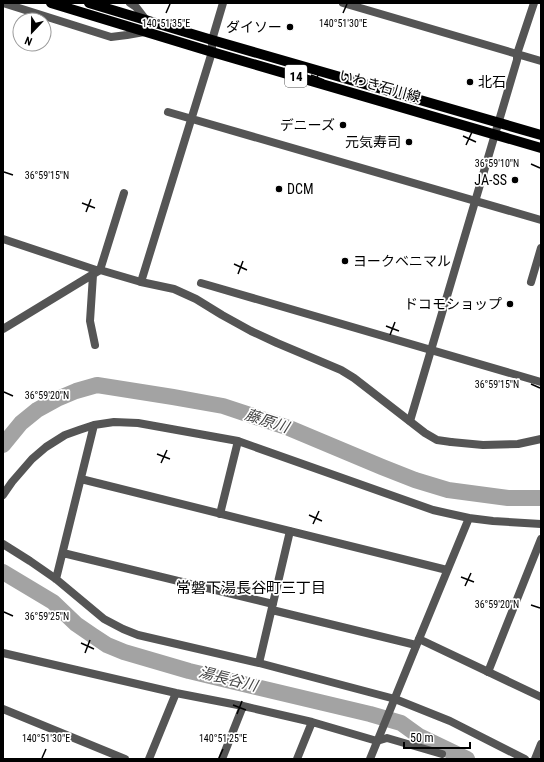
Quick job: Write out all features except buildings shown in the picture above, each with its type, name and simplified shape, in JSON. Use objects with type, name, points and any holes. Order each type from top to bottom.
[{"type":"main road","name":"いわき石川線","points":[[51,3],[212,52],[541,148]]},
{"type":"main road","name":"いわき石川線","points":[[89,3],[541,135]]},
{"type":"street","points":[[3,3],[111,37],[144,31]]},
{"type":"street","points":[[130,3],[136,7],[146,20]]},
{"type":"street","points":[[141,282],[212,52],[212,40],[223,3]]},
{"type":"street","points":[[343,3],[541,61]]},
{"type":"street","points":[[410,421],[496,134],[517,60],[517,54],[534,3]]},
{"type":"street","points":[[168,112],[541,220]]},
{"type":"street","points":[[95,345],[90,321],[96,273],[124,193]]},
{"type":"street","points":[[3,239],[96,270],[96,273]]},
{"type":"street","points":[[531,282],[541,248]]},
{"type":"street","points":[[3,329],[96,273],[141,282],[174,289],[196,299],[251,331],[341,370],[354,378],[425,433],[437,440],[483,445],[518,444],[541,439]]},
{"type":"street","points":[[200,283],[541,382]]},
{"type":"street","points":[[3,495],[32,459],[46,446],[65,435],[94,425],[114,422],[138,424],[238,441],[433,510],[469,518],[541,524]]},
{"type":"street","points":[[56,579],[94,425]]},
{"type":"street","points":[[220,514],[238,441]]},
{"type":"street","points":[[81,479],[447,570]]},
{"type":"street","points":[[370,759],[469,518]]},
{"type":"street","points":[[259,663],[290,531]]},
{"type":"street","points":[[488,672],[541,539]]},
{"type":"street","points":[[3,544],[56,579],[104,619],[123,629],[138,635],[259,663],[395,699],[450,721],[525,759]]},
{"type":"street","points":[[63,553],[272,607],[418,642],[541,697]]},
{"type":"street","points":[[3,653],[176,693],[243,706],[312,722],[377,741],[387,738],[442,754]]},
{"type":"street","points":[[149,759],[176,693]]},
{"type":"street","points":[[222,759],[243,706]]},
{"type":"street","points":[[3,709],[125,759]]},
{"type":"street","points":[[297,759],[312,722]]},
{"type":"street","points":[[535,759],[541,744]]},
{"type":"waterway","name":"藤原川","points":[[3,445],[21,423],[37,410],[76,391],[97,385],[223,406],[289,428],[415,480],[448,490],[508,498],[541,498]]},
{"type":"waterway","name":"湯長谷川","points":[[3,572],[53,602],[76,624],[107,645],[124,652],[189,671],[370,714],[401,723],[419,736],[467,759]]},
{"type":"place","name":"ダイソー","points":[[290,27]]},
{"type":"place","name":"北石","points":[[470,82]]},
{"type":"place","name":"デニーズ","points":[[343,125]]},
{"type":"place","name":"元気寿司","points":[[409,142]]},
{"type":"place","name":"JA-SS","points":[[515,180]]},
{"type":"place","name":"DCM","points":[[279,189]]},
{"type":"place","name":"ヨークベニマル","points":[[345,261]]},
{"type":"place","name":"ドコモショップ","points":[[510,304]]},
{"type":"district","name":"常磐下湯長谷町三丁目","points":[[251,588]]}]
